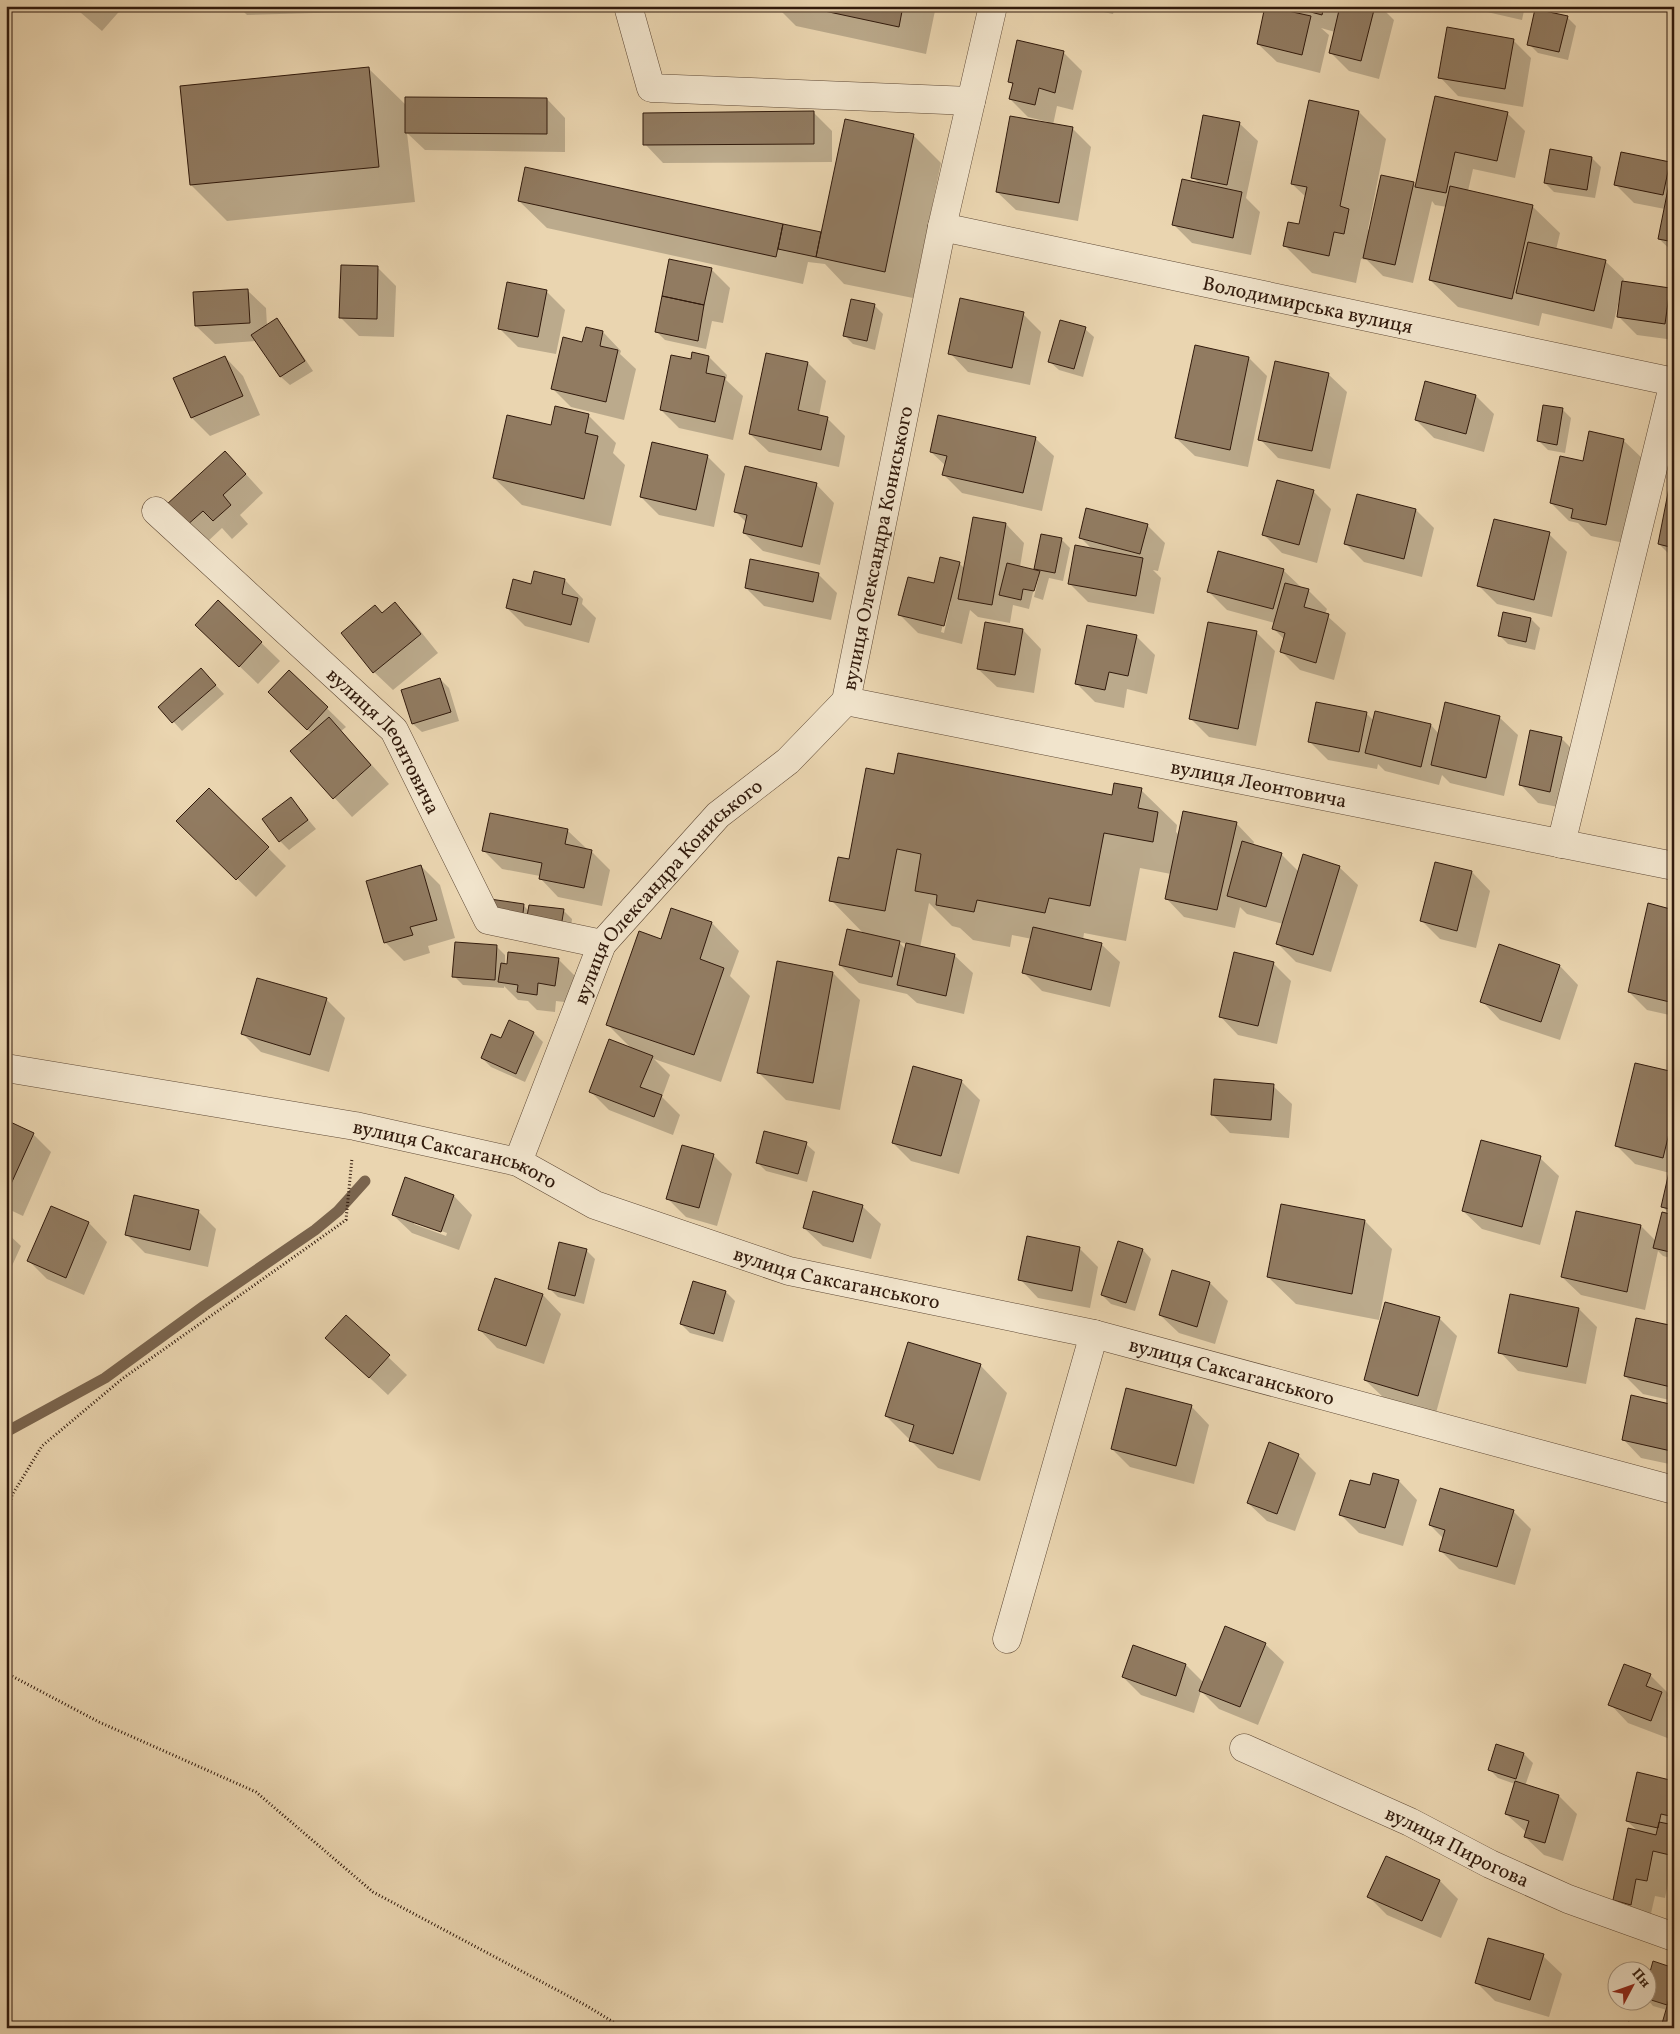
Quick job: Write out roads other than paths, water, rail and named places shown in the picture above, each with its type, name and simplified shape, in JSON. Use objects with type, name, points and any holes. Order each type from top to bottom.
[{"type":"street","points":[[628,6],[651,88],[971,101]]},
{"type":"street","name":"вулиця Олександра Кониського","points":[[518,1162],[602,944],[718,815],[788,762],[846,701],[942,226],[993,6]]},
{"type":"street","name":"Володимирська вулиця","points":[[942,226],[1674,382]]},
{"type":"street","points":[[1561,844],[1674,382]]},
{"type":"street","name":"вулиця Леонтовича","points":[[156,511],[394,730],[488,920],[602,944]]},
{"type":"street","name":"вулиця Леонтовича","points":[[846,701],[1674,866]]},
{"type":"street","name":"вулиця Саксаганського","points":[[6,1068],[355,1126],[518,1162],[595,1205],[789,1271],[1094,1334],[1674,1490]]},
{"type":"street","points":[[1007,1639],[1094,1334]]},
{"type":"street","name":"вулиця Пирогова","points":[[1244,1748],[1410,1822],[1490,1864],[1568,1899],[1674,1937]]},
{"type":"waterway","points":[[6,1432],[105,1378],[204,1306],[315,1230],[338,1211],[365,1181]]}]
